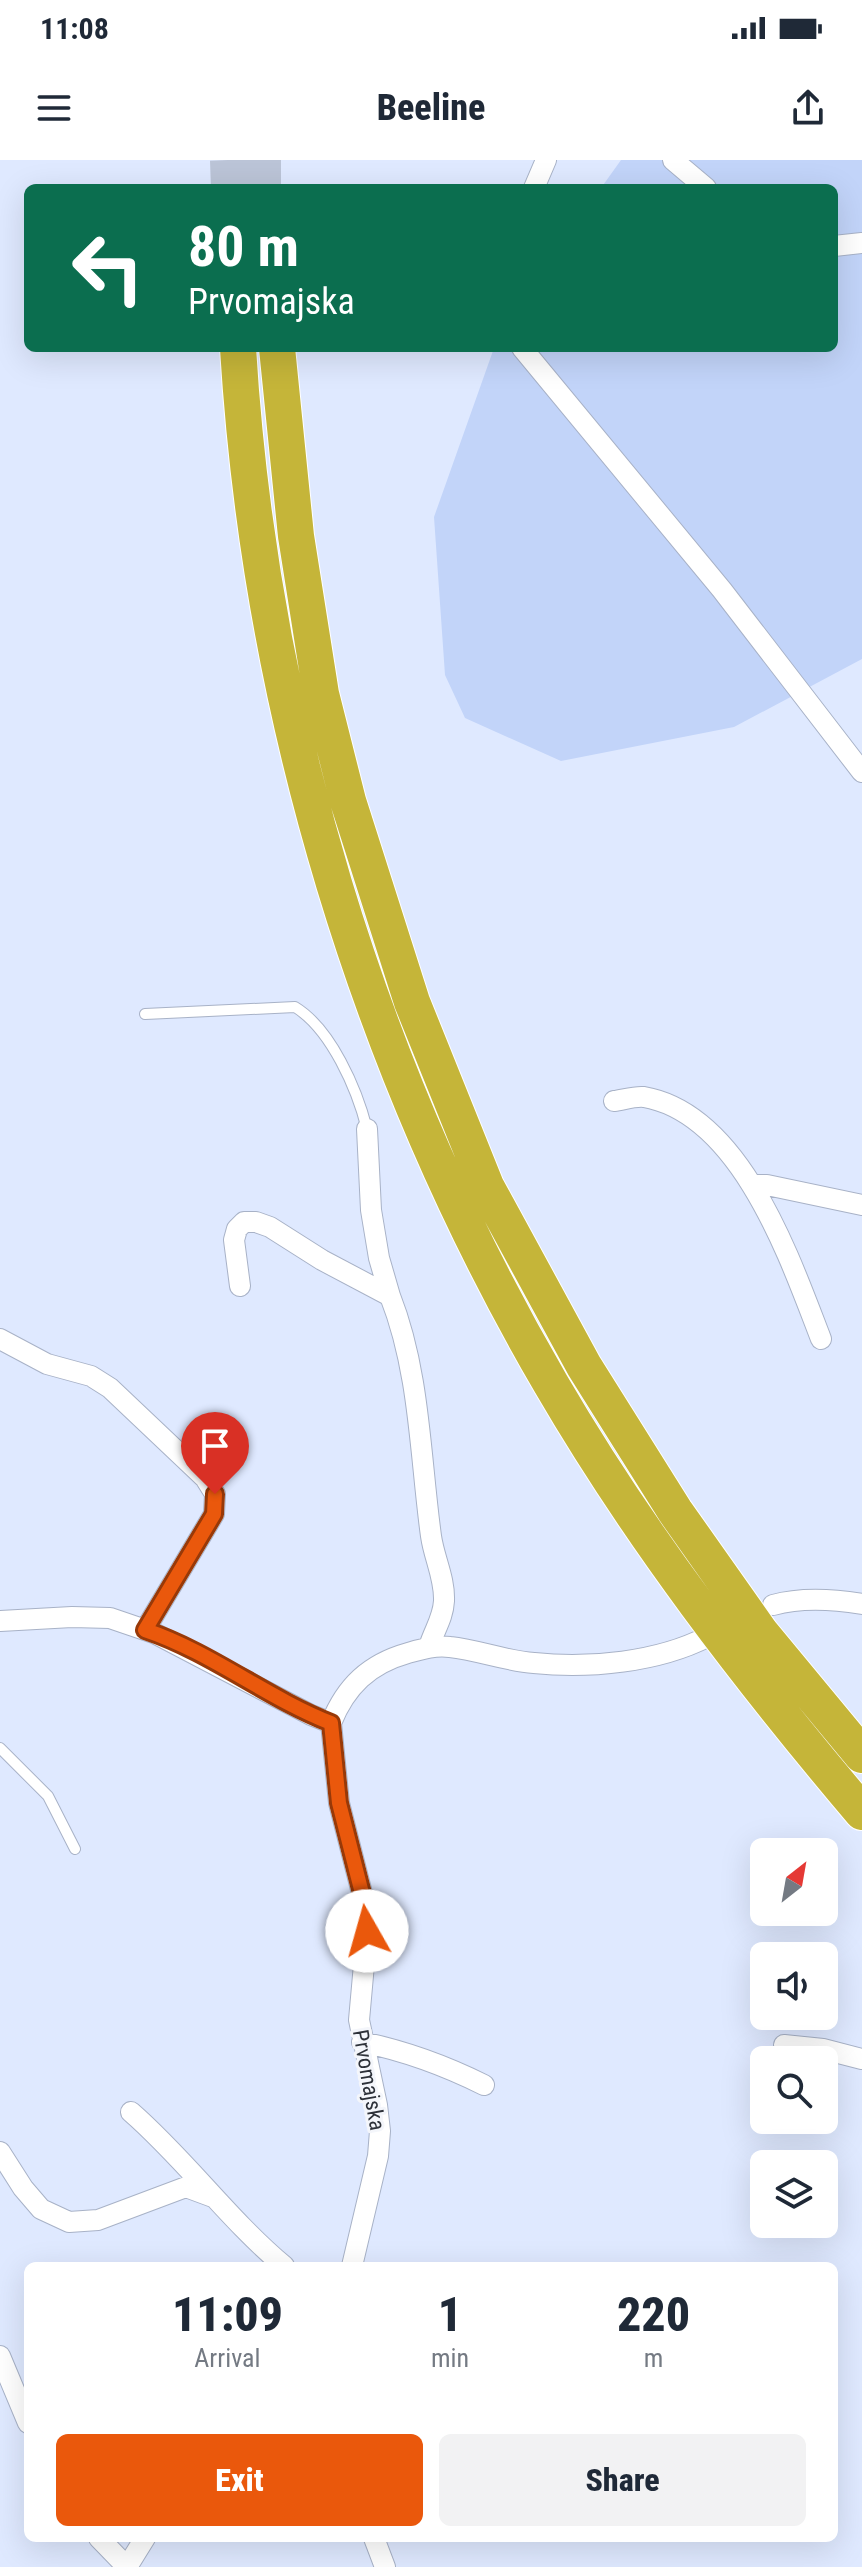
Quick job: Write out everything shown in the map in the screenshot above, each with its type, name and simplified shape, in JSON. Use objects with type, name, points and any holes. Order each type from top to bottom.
[{"type":"highway","points":[[238,352],[262,561],[310,802],[375,1013],[455,1204],[551,1384],[646,1533],[725,1645],[862,1812]]},
{"type":"highway","points":[[277,352],[296,536],[321,694],[348,801],[412,1002],[486,1186],[584,1366],[675,1511],[761,1633],[862,1755]]},
{"type":"street","points":[[536,184],[546,160]]},
{"type":"street","points":[[673,160],[701,184]]},
{"type":"street","points":[[838,246],[862,243]]},
{"type":"street","points":[[525,352],[722,590],[862,772]]},
{"type":"street","points":[[614,1101],[641,1096],[666,1103],[716,1139],[753,1185],[772,1221],[821,1339]]},
{"type":"street","points":[[367,1129],[371,1210],[379,1258],[401,1324],[424,1458],[432,1540],[442,1573],[445,1598],[443,1618],[429,1647]]},
{"type":"street","points":[[753,1185],[767,1185],[862,1205]]},
{"type":"street","points":[[240,1286],[234,1240],[237,1229],[244,1222],[256,1222],[390,1296]]},
{"type":"street","points":[[0,1339],[47,1364],[91,1376],[110,1388],[205,1478],[215,1494],[214,1514],[145,1630]]},
{"type":"street","points":[[773,1605],[812,1599],[862,1604]]},
{"type":"street","points":[[0,1621],[110,1618],[145,1630],[221,1666],[331,1723],[338,1705],[353,1683],[369,1669],[391,1657],[429,1647],[465,1649],[533,1663],[568,1664],[639,1660],[685,1648],[707,1637]]},
{"type":"street","name":"Prvomajska","points":[[331,1723],[339,1803],[366,1909],[364,1974],[359,2003],[362,2042],[380,2131],[378,2156],[353,2262]]},
{"type":"street","points":[[362,2042],[419,2056],[484,2085]]},
{"type":"street","points":[[784,2045],[823,2049],[862,2059]]},
{"type":"street","points":[[131,2112],[182,2160],[238,2224],[280,2262]]},
{"type":"street","points":[[0,2152],[41,2209],[69,2222],[98,2220],[186,2187],[213,2197]]},
{"type":"street","points":[[0,2356],[24,2414]]},
{"type":"street","points":[[103,2542],[127,2567],[143,2542]]},
{"type":"street","points":[[376,2542],[385,2567]]},
{"type":"lane","points":[[145,1014],[295,1007],[322,1032],[335,1053],[362,1109],[367,1129]]},
{"type":"lane","points":[[0,1748],[48,1796],[75,1849]]},
{"type":"shaded area","points":[[621,160],[862,160],[862,659],[734,727],[561,761],[465,718],[445,675],[434,517],[493,352],[838,352],[838,184],[604,184]]},
{"type":"tunnel","points":[[228,160],[229,184]]},
{"type":"tunnel","points":[[263,160],[263,184]]},
{"type":"route","points":[[215,1494],[214,1514],[145,1630],[331,1723],[339,1803],[366,1909],[367,1931]]}]
